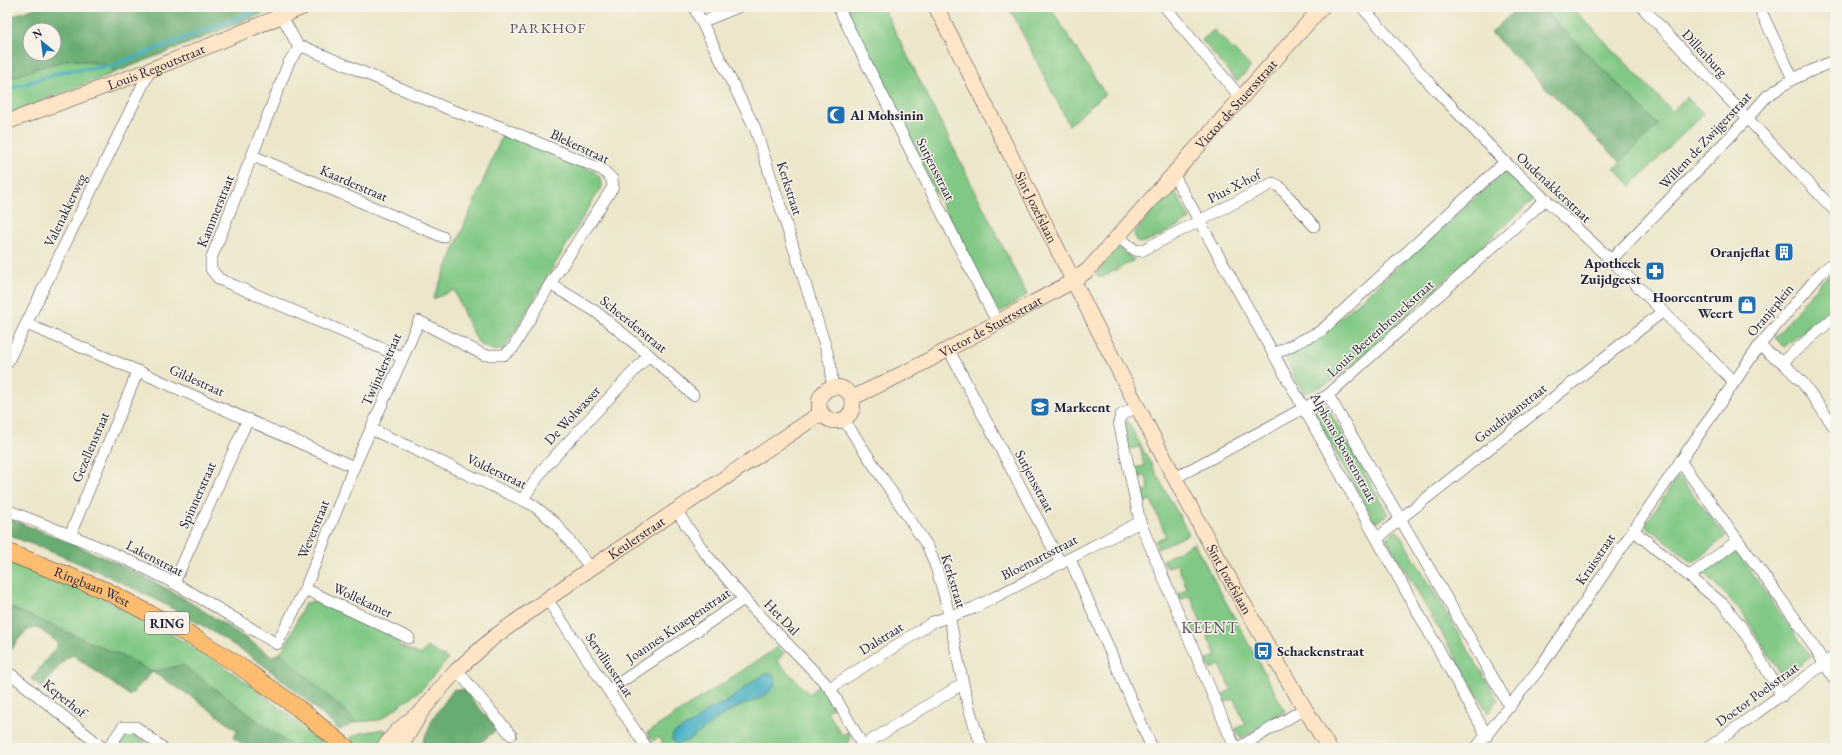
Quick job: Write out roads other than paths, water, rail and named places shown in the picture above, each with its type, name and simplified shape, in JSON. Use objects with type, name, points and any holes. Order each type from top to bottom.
[{"type":"main road","name":"Ringbaan West","points":[[7,552],[107,591],[195,638],[238,664],[298,708],[313,722],[347,748]]},
{"type":"main road","name":"Ringbaan West","points":[[313,722],[331,748]]},
{"type":"street","name":"Louis Regoutstraat","points":[[7,122],[150,70],[303,7]]},
{"type":"street","name":"Kerkstraat","points":[[694,7],[754,128],[825,344],[831,367],[832,388]]},
{"type":"street","points":[[702,22],[738,7]]},
{"type":"street","name":"Sutjensstraat","points":[[838,7],[997,322]]},
{"type":"street","name":"Sint Jozefslaan","points":[[936,7],[1137,407],[1304,709],[1329,748]]},
{"type":"street","points":[[1165,7],[1241,98]]},
{"type":"street","name":"Victor de Stuersstraat","points":[[852,398],[881,385],[949,350],[997,322],[1074,281],[1088,270],[1322,7]]},
{"type":"street","name":"Oudenakkerstraat","points":[[1362,7],[1434,87],[1505,162],[1611,260],[1734,382]]},
{"type":"street","name":"Dillenburg","points":[[1642,7],[1747,119]]},
{"type":"street","points":[[1759,7],[1793,79]]},
{"type":"street","points":[[282,16],[299,48]]},
{"type":"street","name":"Blekerstraat","points":[[299,48],[304,47],[451,110],[501,127],[603,170],[612,179],[613,187],[550,284],[513,348],[504,355],[484,354],[419,321]]},
{"type":"street","name":"Kammerstraat","points":[[299,48],[289,62],[211,260],[211,269],[219,279],[402,357]]},
{"type":"street","name":"Willem de Zwijgerstraat","points":[[1611,260],[1747,119],[1767,96],[1793,79],[1835,60]]},
{"type":"street","name":"Valenakkerweg","points":[[7,363],[150,70]]},
{"type":"street","points":[[1747,119],[1835,211]]},
{"type":"street","name":"Kaarderstraat","points":[[253,156],[443,237]]},
{"type":"street","points":[[1274,354],[1321,331],[1505,162]]},
{"type":"street","name":"Alphons Boostenstraat","points":[[1173,174],[1378,538],[1487,736]]},
{"type":"street","name":"Pius X-hof","points":[[1199,221],[1273,182],[1279,186],[1314,226]]},
{"type":"street","name":"Louis Beerenbrouckstraat","points":[[1175,478],[1328,396],[1546,199]]},
{"type":"street","points":[[1118,237],[1134,250],[1141,251],[1199,221]]},
{"type":"street","name":"Oranjeplein","points":[[1734,382],[1759,346],[1820,274],[1835,261]]},
{"type":"street","name":"Scheerderstraat","points":[[550,284],[595,311],[649,355],[693,395]]},
{"type":"street","name":"Goudriaanstraat","points":[[1378,538],[1662,312]]},
{"type":"street","points":[[1782,362],[1835,317]]},
{"type":"street","name":"Twijnderstraat","points":[[371,429],[419,321]]},
{"type":"street","name":"Gildestraat","points":[[26,324],[138,371],[354,467]]},
{"type":"street","points":[[1759,346],[1782,362],[1803,383],[1835,428]]},
{"type":"street","name":"Sutjensstraat","points":[[949,350],[1065,561],[1152,748]]},
{"type":"street","name":"De Wolwasser","points":[[522,500],[545,467],[649,355]]},
{"type":"street","name":"Gezellenstraat","points":[[70,534],[138,371]]},
{"type":"street","name":"Kruisstraat","points":[[1476,748],[1539,669],[1734,382]]},
{"type":"street","points":[[832,388],[845,390],[852,398],[852,410],[844,420],[833,422],[826,419],[818,406],[820,398],[825,391],[832,388]]},
{"type":"street","name":"Alphons Boostenstraat","points":[[1328,396],[1510,707]]},
{"type":"street","points":[[1137,407],[1121,415],[1119,422],[1140,522],[1237,748],[1304,709]]},
{"type":"street","name":"Keulerstraat","points":[[400,748],[422,711],[457,670],[494,638],[591,568],[821,413]]},
{"type":"street","name":"Spinnerstraat","points":[[174,583],[248,419]]},
{"type":"street","name":"Kerkstraat","points":[[844,420],[928,547],[938,569],[950,617],[962,684],[982,748]]},
{"type":"street","name":"Volderstraat","points":[[371,429],[533,505],[555,523],[591,568]]},
{"type":"street","name":"Weverstraat","points":[[281,640],[305,589],[354,467],[371,429]]},
{"type":"street","points":[[1680,461],[1802,628],[1824,665],[1835,680]]},
{"type":"street","name":"Lakenstraat","points":[[7,510],[70,534],[134,563],[174,583],[278,644],[281,640]]},
{"type":"street","name":"Het Dal","points":[[676,510],[705,552],[744,599],[830,688],[861,747]]},
{"type":"street","name":"Bloemartsstraat","points":[[950,617],[974,608],[1140,522]]},
{"type":"street","points":[[1633,530],[1724,605],[1742,628],[1782,696]]},
{"type":"street","points":[[1690,576],[1737,541]]},
{"type":"street","name":"Wollekamer","points":[[305,589],[409,638]]},
{"type":"street","name":"Serviliusstraat","points":[[548,599],[647,748]]},
{"type":"street","name":"Joannes Knaepenstraat","points":[[609,690],[744,599]]},
{"type":"street","name":"Dalstraat","points":[[830,688],[933,622],[950,617]]},
{"type":"street","name":"Doctor Poelsstraat","points":[[1716,746],[1835,656]]},
{"type":"street","points":[[457,670],[511,735]]},
{"type":"street","name":"Keperhof","points":[[7,676],[12,675],[103,748]]},
{"type":"street","points":[[861,747],[962,684]]},
{"type":"street","name":"Keulerstraat","points":[[383,748],[397,731],[422,711]]},
{"type":"street","points":[[108,748],[123,727],[136,727],[163,748]]},
{"type":"water","points":[[767,673],[772,673],[775,678],[775,683],[771,690],[765,695],[724,714],[685,742],[677,744],[672,740],[673,734],[697,720],[707,711],[731,699],[753,681]]},
{"type":"waterway","points":[[7,90],[61,72],[112,66],[266,7]]},
{"type":"place","name":"Al Mohsinin","points":[[836,115]]},
{"type":"place","name":"Oranjeflat","points":[[1784,252]]},
{"type":"place","name":"Apotheek Zuijdgeest","points":[[1655,271]]},
{"type":"place","name":"Hoorcentrum Weert","points":[[1747,305]]},
{"type":"place","name":"Markeent","points":[[1040,407]]},
{"type":"place","name":"Schaekenstraat","points":[[1263,651]]},
{"type":"district","name":"PARKHOF","points":[[548,28]]},
{"type":"district","name":"KEENT","points":[[1210,627]]}]
